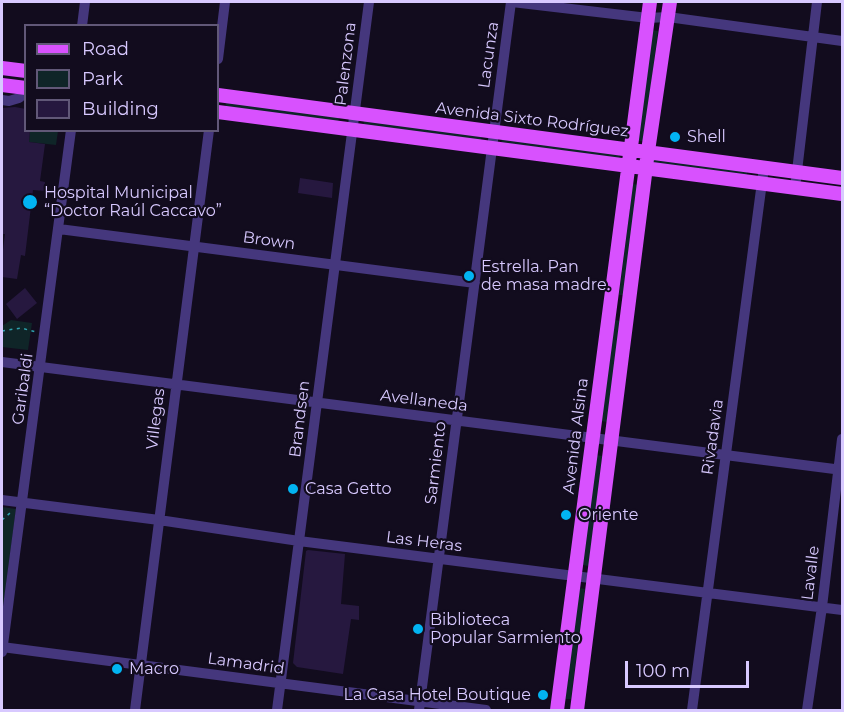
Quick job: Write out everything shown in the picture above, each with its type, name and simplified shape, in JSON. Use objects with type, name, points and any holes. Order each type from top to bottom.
[{"type":"main road","name":"Avenida Alsina","points":[[557,711],[650,2]]},
{"type":"main road","points":[[577,711],[610,440],[670,2]]},
{"type":"main road","points":[[2,68],[24,71]]},
{"type":"main road","points":[[2,85],[24,88]]},
{"type":"main road","name":"Avenida Sixto Rodríguez","points":[[219,95],[843,178]]},
{"type":"main road","name":"Avenida Sixto Rodríguez","points":[[219,112],[843,194]]},
{"type":"main road","points":[[609,307],[628,310]]},
{"type":"street","points":[[82,24],[85,2]]},
{"type":"street","points":[[219,50],[225,2]]},
{"type":"street","name":"Palenzona","points":[[352,130],[369,2]]},
{"type":"street","points":[[511,2],[648,18],[668,17],[843,41]]},
{"type":"street","name":"Lacunza","points":[[491,149],[511,2]]},
{"type":"street","points":[[795,188],[817,2]]},
{"type":"street","points":[[2,100],[9,101],[24,94]]},
{"type":"street","name":"Brandsen","points":[[277,711],[352,130]]},
{"type":"street","name":"Garibaldi","points":[[2,652],[71,132]]},
{"type":"street","name":"Villegas","points":[[135,711],[209,132]]},
{"type":"street","name":"Sarmiento","points":[[420,706],[491,149]]},
{"type":"street","name":"Rivadavia","points":[[692,711],[764,167]]},
{"type":"street","name":"Brown","points":[[58,230],[475,283]]},
{"type":"street","name":"Avellaneda","points":[[2,362],[840,470]]},
{"type":"street","name":"Lavalle","points":[[807,711],[843,439]]},
{"type":"street","name":"Las Heras","points":[[2,500],[299,541],[843,610]]},
{"type":"street","name":"Lamadrid","points":[[2,647],[420,706],[486,711]]},
{"type":"path","points":[[2,331],[21,328],[33,331]]},
{"type":"green space","points":[[651,30],[658,31],[644,141],[638,141]]},
{"type":"green space","points":[[226,102],[339,116],[338,125],[225,111]]},
{"type":"green space","points":[[364,119],[482,135],[480,143],[363,128]]},
{"type":"green space","points":[[30,132],[58,132],[56,145],[29,142]]},
{"type":"green space","points":[[502,138],[620,153],[619,162],[501,147]]},
{"type":"green space","points":[[655,157],[748,169],[746,178],[653,165]]},
{"type":"green space","points":[[633,184],[639,185],[625,295],[619,295]]},
{"type":"green space","points":[[11,320],[32,323],[28,350],[2,347],[2,326]]},
{"type":"green space","points":[[614,320],[621,321],[607,422],[601,421]]},
{"type":"green space","points":[[596,455],[602,456],[589,566],[582,565]]},
{"type":"green space","points":[[2,507],[16,509],[2,615]]},
{"type":"green space","points":[[579,588],[585,589],[571,699],[565,699]]},
{"type":"building","name":"Hospital Municipal “Doctor Raúl Caccavo”","points":[[2,108],[24,109],[24,132],[30,132],[29,142],[45,144],[40,181],[45,182],[44,191],[33,190],[25,256],[21,255],[17,279],[2,277],[5,234],[2,234]]},
{"type":"building","points":[[300,178],[333,183],[332,198],[298,193]]},
{"type":"building","points":[[25,288],[37,303],[17,319],[6,304]]},
{"type":"building","points":[[306,551],[345,554],[341,604],[359,606],[359,620],[351,619],[343,674],[297,667],[293,663]]},
{"type":"place","name":"Shell","points":[[675,137]]},
{"type":"place","name":"Hospital Municipal “Doctor Raúl Caccavo”","points":[[30,202]]},
{"type":"place","name":"Estrella. Pan de masa madre.","points":[[469,276]]},
{"type":"place","name":"Casa Getto","points":[[293,489]]},
{"type":"place","name":"Oriente","points":[[566,515]]},
{"type":"place","name":"Biblioteca Popular Sarmiento","points":[[418,629]]},
{"type":"place","name":"Macro","points":[[117,669]]},
{"type":"place","name":"La Casa Hotel Boutique","points":[[543,695]]}]
